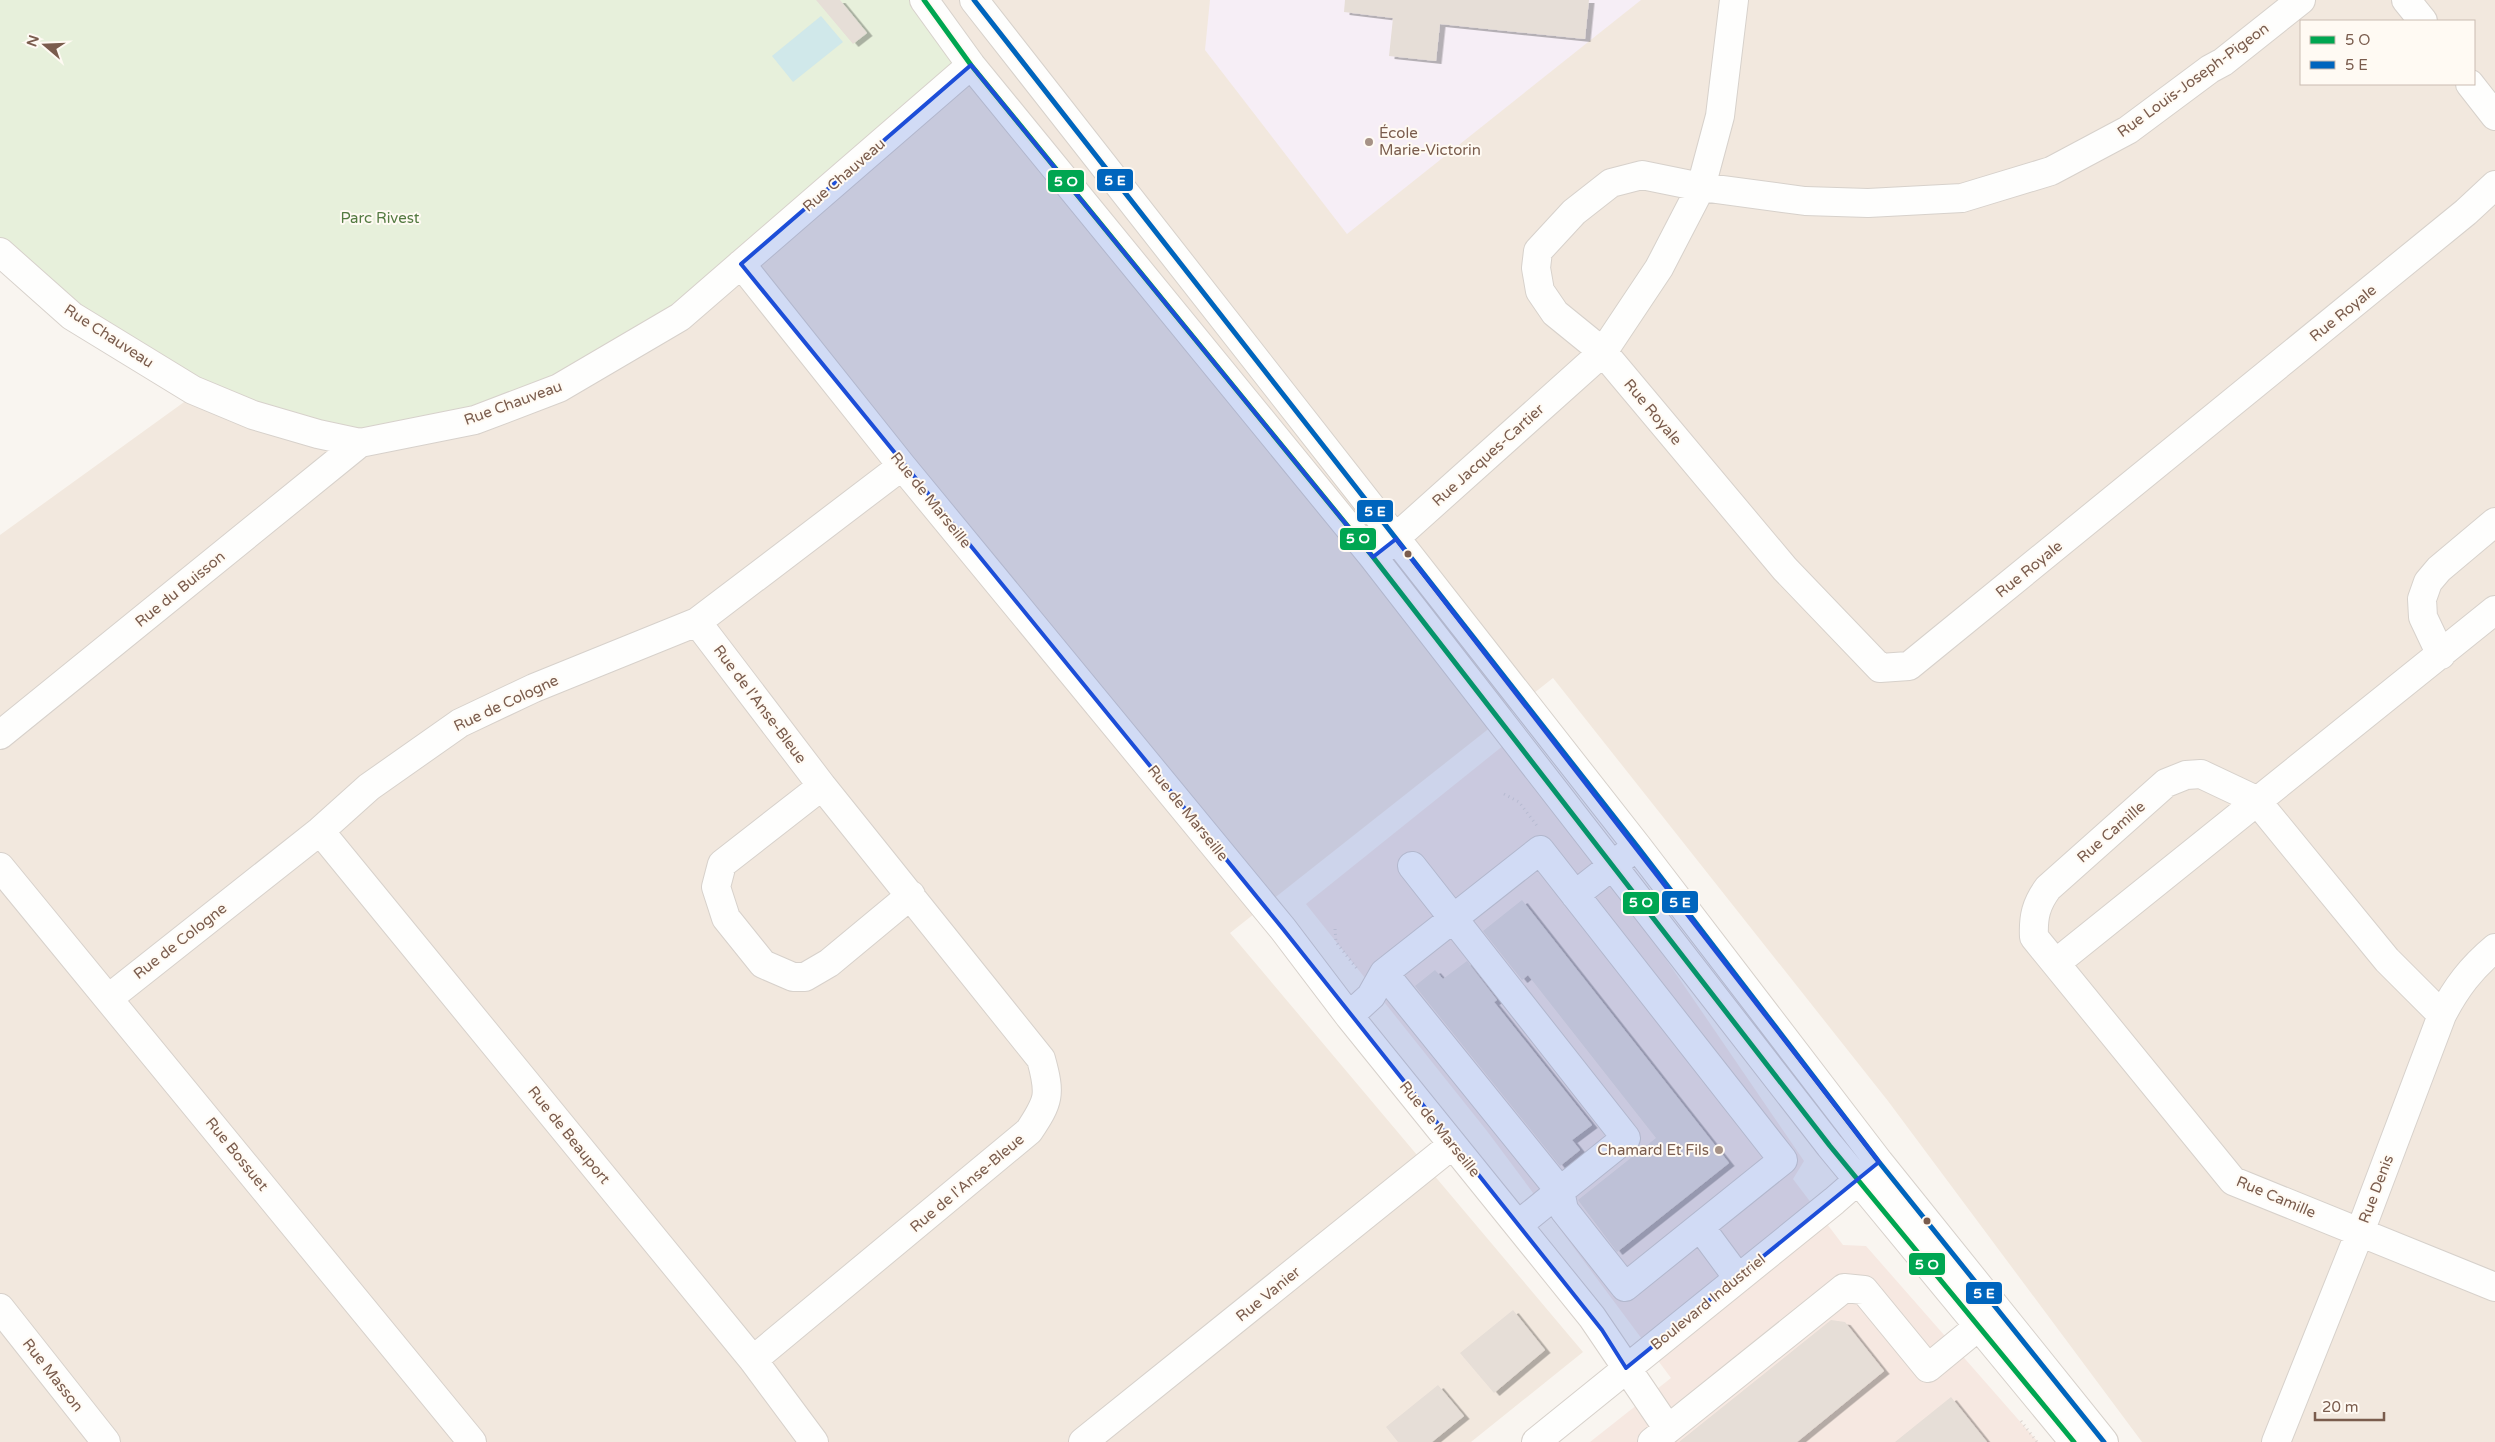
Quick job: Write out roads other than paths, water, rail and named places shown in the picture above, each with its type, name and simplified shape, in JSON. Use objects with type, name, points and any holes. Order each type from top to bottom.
[{"type":"street","points":[[924,0],[971,66],[1373,557],[1830,1146],[2074,1442]]},
{"type":"street","points":[[974,0],[1637,846],[1880,1162],[2104,1442]]},
{"type":"street","name":"Rue Jacques-Cartier","points":[[1373,557],[1396,539],[1603,352],[1659,268],[1701,186],[1720,116],[1734,0]]},
{"type":"street","name":"Rue Louis-Joseph-Pigeon","points":[[1701,186],[1805,201],[1868,203],[1962,198],[2024,181],[2051,171],[2128,130],[2222,62],[2301,0]]},
{"type":"street","points":[[2406,0],[2422,20]]},
{"type":"street","name":"Rue Chauveau","points":[[0,252],[72,316],[192,390],[252,415],[318,434],[360,443],[475,420],[559,388],[680,317],[971,66]]},
{"type":"street","points":[[2471,85],[2495,116]]},
{"type":"street","points":[[1603,352],[1555,313],[1540,290],[1536,268],[1538,251],[1574,212],[1611,183],[1642,175],[1701,186]]},
{"type":"street","name":"Rue Royale","points":[[1603,352],[1785,569],[1880,668],[1909,666],[2466,212],[2495,185]]},
{"type":"street","name":"Rue de Marseille","points":[[741,264],[902,466],[1283,929],[1349,1016],[1602,1330],[1626,1368],[1660,1436]]},
{"type":"street","name":"Rue du Buisson","points":[[0,735],[360,443]]},
{"type":"street","name":"Rue de Cologne","points":[[109,998],[320,831],[369,787],[460,723],[534,688],[697,622],[902,466]]},
{"type":"street","points":[[2441,655],[2423,618],[2422,599],[2428,582],[2439,569],[2495,522]]},
{"type":"street","points":[[2056,963],[2256,800],[2441,655],[2495,610]]},
{"type":"street","name":"Rue de l'Anse-Bleue","points":[[697,622],[822,786],[1041,1059],[1047,1082],[1045,1107],[1029,1131],[753,1360]]},
{"type":"street","name":"Rue Camille","points":[[2442,1015],[2387,960],[2256,800],[2201,774],[2186,775],[2166,783],[2048,888],[2040,899],[2033,919],[2034,937],[2233,1181],[2495,1286]]},
{"type":"street","points":[[822,786],[722,864],[716,887],[726,918],[763,964],[793,977],[806,977],[829,963],[911,895]]},
{"type":"street","name":"Rue de Beauport","points":[[320,831],[753,1360],[814,1442]]},
{"type":"street","points":[[1575,895],[1637,846]]},
{"type":"street","points":[[1349,1016],[1372,996],[1381,978],[1540,850],[1783,1160],[1625,1288],[1564,1210],[1560,1191],[1381,978]]},
{"type":"street","points":[[1412,866],[1626,1138],[1518,1225]]},
{"type":"street","name":"Rue Bossuet","points":[[0,867],[472,1442]]},
{"type":"street","name":"Rue Denis","points":[[2276,1442],[2360,1232],[2442,1015],[2456,989],[2474,966],[2495,948]]},
{"type":"street","name":"Rue Vanier","points":[[1083,1442],[1452,1145]]},
{"type":"street","name":"Boulevard Industriel","points":[[1536,1442],[1880,1162]]},
{"type":"street","points":[[1701,1228],[1738,1278]]},
{"type":"street","points":[[1660,1436],[1844,1288],[1864,1290],[1928,1368],[1979,1326]]},
{"type":"street","name":"Rue Masson","points":[[0,1308],[106,1442]]},
{"type":"water","points":[[821,16],[843,42],[793,82],[772,56]]},
{"type":"place","name":"École Marie-Victorin","points":[[1369,142]]},
{"type":"place","name":"Chamard Et Fils","points":[[1719,1150]]},
{"type":"park label","name":"Parc Rivest","points":[[380,218]]}]
